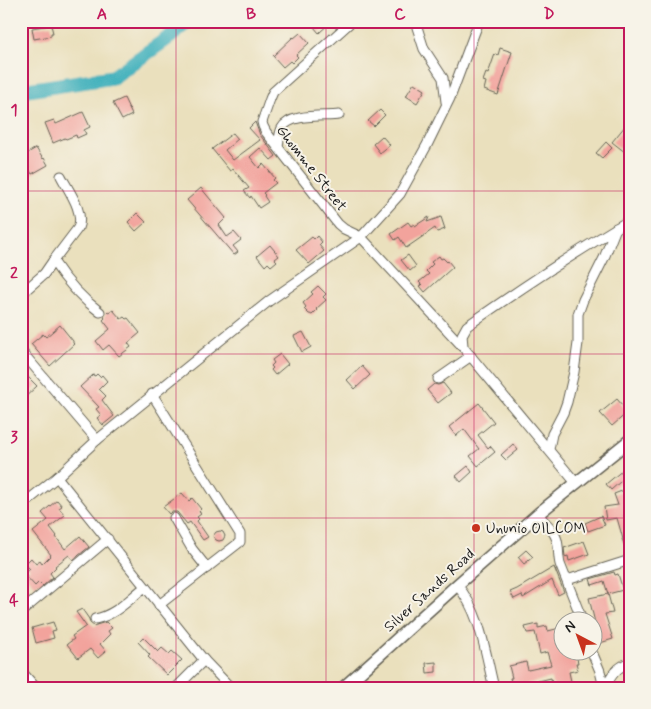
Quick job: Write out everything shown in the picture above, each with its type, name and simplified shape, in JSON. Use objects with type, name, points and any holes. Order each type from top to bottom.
[{"type":"street","name":"Ghomme Street","points":[[352,21],[273,92],[262,122],[263,126],[338,224],[361,237],[463,347],[576,483]]},
{"type":"street","points":[[415,21],[424,50],[443,78],[447,104]]},
{"type":"street","points":[[21,506],[152,394],[269,301],[361,237],[400,194],[428,145],[447,104],[479,21]]},
{"type":"street","points":[[278,147],[281,130],[291,119],[339,115]]},
{"type":"street","points":[[21,294],[44,274],[80,224],[79,212],[61,176]]},
{"type":"street","points":[[463,347],[462,335],[467,326],[630,220]]},
{"type":"street","points":[[549,449],[552,434],[567,402],[574,372],[578,342],[578,314],[616,228]]},
{"type":"street","points":[[53,261],[63,276],[82,297],[100,312]]},
{"type":"street","points":[[21,351],[97,440]]},
{"type":"street","points":[[438,379],[470,356]]},
{"type":"street","points":[[152,394],[240,534],[240,542],[159,605]]},
{"type":"street","name":"Silver Sands Road","points":[[343,688],[538,514],[630,440]]},
{"type":"street","points":[[57,477],[204,660],[231,688]]},
{"type":"street","points":[[538,514],[549,526],[556,539],[558,557],[579,612]]},
{"type":"street","points":[[174,518],[192,549],[207,568]]},
{"type":"street","points":[[21,612],[108,539]]},
{"type":"street","points":[[567,580],[630,560]]},
{"type":"street","points":[[457,585],[466,595],[476,616],[486,649],[494,688]]},
{"type":"street","points":[[95,619],[115,611],[145,587]]},
{"type":"street","points":[[176,688],[204,660]]},
{"type":"street","points":[[596,662],[604,688]]},
{"type":"street","points":[[604,688],[611,675],[617,669],[630,662]]},
{"type":"street","points":[[598,667],[617,669]]},
{"type":"street","points":[[21,671],[36,688]]},
{"type":"building","points":[[309,21],[332,21],[319,33]]},
{"type":"building","points":[[51,25],[53,33],[51,33],[51,36],[34,39],[32,28]]},
{"type":"building","points":[[300,33],[309,43],[296,55],[298,57],[292,63],[290,61],[283,67],[273,56]]},
{"type":"building","points":[[500,48],[512,52],[498,95],[484,90],[486,82],[483,81],[486,73],[488,74],[495,54],[498,55]]},
{"type":"building","points":[[414,83],[425,90],[417,103],[406,96]]},
{"type":"building","points":[[124,98],[132,115],[122,120],[113,103]]},
{"type":"building","points":[[380,110],[385,115],[374,126],[368,121]]},
{"type":"building","points":[[83,112],[90,127],[84,130],[86,134],[77,138],[76,135],[65,138],[53,143],[45,123],[54,120],[56,124]]},
{"type":"building","points":[[630,120],[630,156],[612,142]]},
{"type":"building","points":[[255,122],[260,135],[276,156],[271,160],[260,148],[250,157],[259,168],[263,164],[275,178],[273,180],[276,183],[263,193],[268,202],[259,208],[251,196],[250,198],[244,191],[249,188],[233,169],[230,171],[212,149],[233,133],[238,139],[225,150],[233,160],[260,140],[249,128]]},
{"type":"building","points":[[382,136],[390,145],[380,153],[373,144]]},
{"type":"building","points":[[606,142],[612,148],[602,158],[596,153]]},
{"type":"building","points":[[21,145],[26,154],[36,148],[48,165],[32,174],[26,165],[21,167]]},
{"type":"building","points":[[201,188],[226,218],[219,225],[227,237],[234,232],[241,240],[233,246],[238,252],[234,255],[187,200]]},
{"type":"building","points":[[137,213],[146,222],[136,231],[128,222]]},
{"type":"building","points":[[429,217],[427,222],[441,217],[445,229],[437,232],[435,228],[406,248],[399,237],[395,240],[391,234],[408,222],[411,226],[414,224],[415,226]]},
{"type":"building","points":[[317,236],[322,242],[319,245],[324,251],[309,264],[296,250],[312,237],[314,239]]},
{"type":"building","points":[[270,245],[279,256],[275,259],[277,261],[271,266],[268,263],[265,266],[257,256]]},
{"type":"building","points":[[408,255],[416,266],[410,271],[401,260]]},
{"type":"building","points":[[439,256],[441,259],[443,258],[448,261],[453,267],[425,292],[419,282],[429,274],[426,271],[433,264],[431,262]]},
{"type":"building","points":[[318,286],[326,294],[323,297],[326,300],[312,315],[304,309],[306,307],[303,303],[313,294],[311,292]]},
{"type":"building","points":[[113,310],[121,319],[124,317],[128,318],[140,333],[128,343],[131,347],[119,356],[109,345],[103,350],[96,341],[110,329],[103,320],[108,311],[109,313]]},
{"type":"building","points":[[60,325],[74,344],[50,366],[31,344],[43,334],[46,337]]},
{"type":"building","points":[[303,332],[311,347],[302,352],[294,336]]},
{"type":"building","points":[[280,354],[288,364],[275,375],[271,370],[273,368],[271,366],[274,363],[272,360]]},
{"type":"building","points":[[362,366],[370,375],[355,389],[347,380]]},
{"type":"building","points":[[21,370],[37,386],[21,401]]},
{"type":"building","points":[[97,374],[100,377],[102,375],[107,381],[99,389],[106,396],[102,400],[114,416],[103,425],[97,418],[101,415],[96,409],[99,407],[80,387],[93,375]]},
{"type":"building","points":[[443,383],[451,393],[438,403],[427,390],[434,384]]},
{"type":"building","points":[[617,399],[628,412],[612,426],[600,413]]},
{"type":"building","points":[[479,403],[494,422],[478,435],[488,448],[490,446],[495,452],[478,466],[470,456],[479,449],[464,429],[456,436],[449,427]]},
{"type":"building","points":[[513,444],[518,450],[506,460],[501,455]]},
{"type":"building","points":[[630,464],[630,473],[611,490],[606,484]]},
{"type":"building","points":[[468,466],[472,472],[461,482],[456,476]]},
{"type":"building","points":[[627,489],[630,497],[630,513],[624,515],[628,530],[630,529],[630,554],[628,554],[622,539],[617,518],[606,520],[604,507],[618,505],[614,494]]},
{"type":"building","points":[[182,493],[189,501],[192,498],[201,509],[199,511],[201,514],[197,517],[199,519],[197,521],[208,537],[203,540],[190,522],[187,524],[177,512],[169,514],[163,507]]},
{"type":"building","points":[[57,500],[62,506],[59,508],[65,515],[50,527],[56,537],[65,549],[80,536],[89,547],[73,560],[69,555],[55,566],[50,573],[53,577],[43,586],[39,582],[35,586],[24,574],[30,569],[25,564],[31,558],[36,564],[40,561],[42,564],[51,555],[33,532],[48,520],[42,513]]},
{"type":"building","points":[[601,516],[605,525],[588,531],[585,523]]},
{"type":"building","points":[[220,531],[225,536],[223,540],[219,541],[213,536],[216,532]]},
{"type":"building","points":[[584,541],[589,554],[569,561],[568,556],[565,557],[564,548]]},
{"type":"building","points":[[526,550],[533,557],[524,564],[518,557]]},
{"type":"building","points":[[554,567],[564,592],[558,595],[552,580],[523,598],[522,595],[514,599],[510,592]]},
{"type":"building","points":[[614,572],[615,575],[618,574],[623,590],[608,594],[604,581],[592,585],[590,579]]},
{"type":"building","points":[[608,594],[613,613],[605,614],[613,639],[604,642],[604,612],[592,612],[589,598]]},
{"type":"building","points":[[82,609],[90,623],[95,627],[106,622],[112,628],[108,631],[110,634],[100,644],[106,651],[98,658],[90,649],[78,658],[67,644],[74,639],[72,636],[86,626],[76,612]]},
{"type":"building","points":[[53,622],[56,630],[52,631],[54,638],[36,643],[32,628]]},
{"type":"building","points":[[538,624],[538,628],[547,626],[548,631],[554,630],[554,662],[578,662],[576,663],[578,670],[569,672],[572,686],[554,688],[551,678],[526,684],[526,688],[520,688],[519,683],[512,685],[509,666],[526,662],[528,670],[551,665],[547,652],[540,654],[535,632],[527,633],[525,627]]},
{"type":"building","points":[[143,637],[158,652],[162,648],[169,654],[172,651],[182,660],[167,675],[148,657],[150,655],[138,642]]},
{"type":"building","points":[[436,662],[436,672],[427,673],[426,663]]},
{"type":"waterway","points":[[21,91],[113,77],[171,36],[188,21]]},
{"type":"place","name":"Ununio OILCOM","points":[[476,528]]}]
